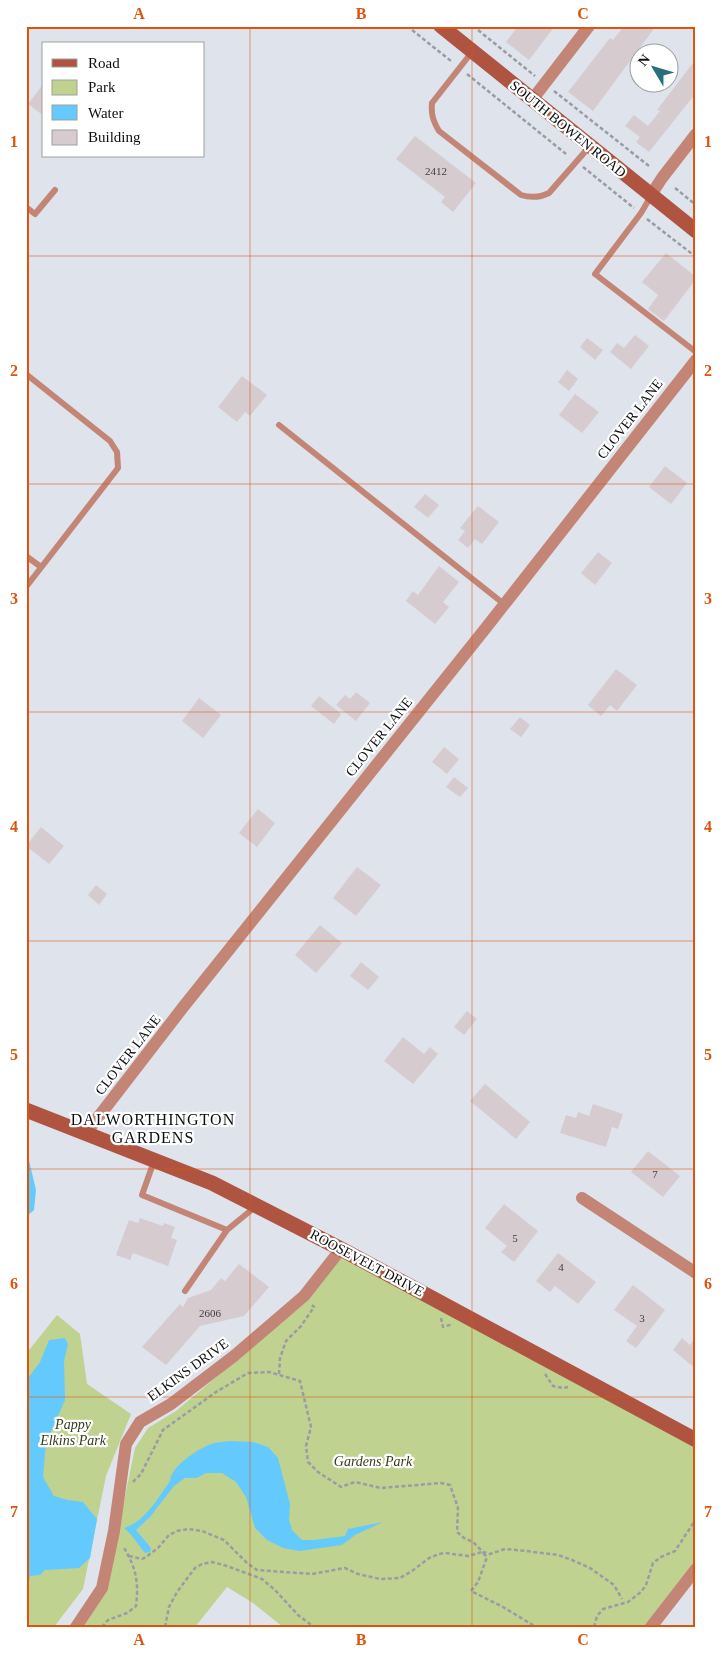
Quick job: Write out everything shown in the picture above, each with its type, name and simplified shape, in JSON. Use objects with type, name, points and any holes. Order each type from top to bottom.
[{"type":"street","name":"SOUTH BOWEN ROAD","points":[[440,26],[696,231]]},
{"type":"street","points":[[532,100],[589,26]]},
{"type":"street","points":[[651,195],[696,134]]},
{"type":"street","name":"CLOVER LANE","points":[[86,1133],[184,1006],[696,360]]},
{"type":"street","name":"ROOSEVELT DRIVE","points":[[26,1110],[212,1183],[342,1249],[696,1440]]},
{"type":"street","points":[[582,1198],[696,1274]]},
{"type":"street","name":"ELKINS DRIVE","points":[[76,1627],[102,1588],[114,1531],[126,1444],[140,1422],[171,1404],[234,1356],[304,1296],[342,1249]]},
{"type":"street","points":[[651,1627],[696,1568]]},
{"type":"lane","points":[[472,52],[432,103],[431,112],[434,124],[439,131],[520,195],[528,198],[542,197],[549,193],[590,146]]},
{"type":"lane","points":[[26,207],[36,214],[55,190]]},
{"type":"lane","points":[[651,195],[641,213],[595,274],[696,352]]},
{"type":"lane","points":[[26,374],[110,441],[117,452],[118,468],[26,586]]},
{"type":"lane","points":[[279,425],[504,604]]},
{"type":"lane","points":[[26,556],[41,567]]},
{"type":"lane","points":[[154,1160],[142,1195],[227,1230]]},
{"type":"lane","points":[[185,1291],[227,1230],[256,1206]]},
{"type":"path","points":[[407,26],[451,61]]},
{"type":"path","points":[[473,26],[535,76]]},
{"type":"path","points":[[467,74],[566,154]]},
{"type":"path","points":[[554,91],[648,166]]},
{"type":"path","points":[[582,166],[634,208]]},
{"type":"path","points":[[675,188],[696,205]]},
{"type":"path","points":[[648,219],[696,257]]},
{"type":"path","points":[[434,1299],[443,1327],[452,1324]]},
{"type":"path","points":[[279,1374],[280,1358],[286,1341],[301,1326],[314,1307],[311,1302]]},
{"type":"path","points":[[118,1498],[141,1474],[164,1430],[208,1397],[248,1373],[269,1372],[279,1374],[300,1381],[312,1427],[306,1446],[308,1462],[318,1472],[341,1487],[355,1482],[381,1488],[441,1483],[450,1485],[458,1508],[457,1532],[473,1542],[487,1557],[478,1582],[471,1591],[504,1607],[536,1627]]},
{"type":"path","points":[[594,1627],[597,1616],[603,1609],[628,1602],[641,1592],[646,1585],[653,1563],[675,1551],[696,1519]]},
{"type":"path","points":[[129,1556],[142,1559],[158,1548],[168,1536],[177,1531],[188,1529],[202,1531],[224,1540],[247,1563],[257,1570],[312,1574],[345,1568],[358,1574],[380,1579],[400,1578],[429,1558],[439,1554],[468,1556],[483,1552],[490,1554],[506,1550],[526,1551],[565,1558],[590,1568],[614,1585],[622,1599]]},
{"type":"path","points":[[102,1627],[108,1620],[127,1613],[136,1606],[138,1591],[137,1574],[114,1531]]},
{"type":"path","points":[[166,1627],[169,1608],[177,1592],[195,1568],[212,1562],[262,1579],[298,1615],[314,1627]]},
{"type":"green space","name":"Gardens Park","points":[[343,1256],[696,1444],[696,1565],[645,1627],[283,1627],[253,1603],[227,1587],[195,1627],[79,1627],[114,1549],[135,1448],[148,1428],[176,1411],[263,1338]]},
{"type":"green space","name":"Pappy Elkins Park","points":[[57,1315],[80,1334],[87,1384],[131,1414],[106,1476],[83,1589],[54,1627],[26,1627],[26,1354]]},
{"type":"water","points":[[26,1148],[36,1190],[34,1210],[26,1217]]},
{"type":"water","points":[[65,1338],[68,1344],[64,1361],[65,1400],[46,1443],[43,1477],[54,1496],[83,1502],[97,1519],[90,1558],[79,1568],[45,1570],[40,1575],[30,1576],[29,1581],[26,1581],[26,1381],[40,1362],[49,1340]]},
{"type":"water","points":[[231,1441],[253,1442],[268,1447],[278,1458],[290,1504],[289,1520],[292,1530],[302,1540],[345,1536],[348,1529],[383,1522],[355,1535],[342,1545],[299,1551],[283,1548],[267,1540],[255,1528],[246,1497],[236,1482],[222,1473],[206,1473],[197,1478],[185,1478],[174,1486],[150,1517],[136,1530],[151,1548],[150,1552],[145,1553],[124,1528],[132,1525],[145,1515],[170,1481],[175,1470],[186,1459],[211,1444]]},
{"type":"building","points":[[518,26],[555,26],[529,60],[506,42]]},
{"type":"building","points":[[624,26],[656,26],[644,42],[630,42],[630,61],[593,111],[568,92],[610,38],[613,40]]},
{"type":"building","points":[[696,59],[696,93],[649,152],[636,142],[640,137],[625,126],[634,115],[648,126],[660,111],[657,110],[671,92],[680,92],[680,80]]},
{"type":"building","points":[[42,86],[42,114],[28,104]]},
{"type":"building","points":[[415,136],[476,183],[453,212],[441,202],[445,197],[396,159]]},
{"type":"building","points":[[666,253],[696,277],[696,279],[664,321],[648,309],[658,295],[642,282]]},
{"type":"building","points":[[635,335],[649,346],[631,369],[610,352],[617,343],[624,348]]},
{"type":"building","points":[[587,338],[603,350],[595,360],[580,347]]},
{"type":"building","points":[[567,370],[578,379],[569,391],[558,382]]},
{"type":"building","points":[[242,376],[267,395],[250,416],[245,412],[237,422],[218,407]]},
{"type":"building","points":[[575,394],[599,412],[582,433],[559,415]]},
{"type":"building","points":[[665,466],[687,483],[671,504],[649,487]]},
{"type":"building","points":[[425,494],[439,505],[428,518],[414,507]]},
{"type":"building","points":[[478,506],[499,522],[482,544],[475,539],[468,548],[458,540],[465,531],[460,528]]},
{"type":"building","points":[[598,552],[612,563],[595,585],[581,573]]},
{"type":"building","points":[[439,566],[459,582],[443,602],[449,607],[435,624],[406,601],[413,591],[418,595]]},
{"type":"building","points":[[616,669],[637,685],[617,711],[610,705],[601,716],[588,705]]},
{"type":"building","points":[[356,692],[370,703],[356,721],[336,705],[345,695],[350,699]]},
{"type":"building","points":[[319,696],[341,714],[334,724],[311,706]]},
{"type":"building","points":[[199,698],[221,715],[203,738],[182,721]]},
{"type":"building","points":[[520,717],[530,725],[521,737],[510,729]]},
{"type":"building","points":[[444,747],[459,759],[447,774],[432,762]]},
{"type":"building","points":[[454,777],[468,788],[460,797],[446,787]]},
{"type":"building","points":[[258,809],[275,823],[257,847],[239,833]]},
{"type":"building","points":[[41,827],[64,846],[49,864],[26,846]]},
{"type":"building","points":[[357,867],[381,885],[356,916],[333,898]]},
{"type":"building","points":[[96,885],[107,894],[99,905],[88,895]]},
{"type":"building","points":[[320,925],[342,943],[316,973],[295,955]]},
{"type":"building","points":[[361,962],[379,977],[368,990],[350,976]]},
{"type":"building","points":[[467,1011],[477,1019],[464,1035],[454,1027]]},
{"type":"building","points":[[403,1037],[424,1054],[430,1047],[438,1054],[413,1084],[384,1061]]},
{"type":"building","points":[[485,1084],[530,1122],[516,1139],[470,1101]]},
{"type":"building","points":[[593,1104],[623,1114],[618,1129],[612,1127],[606,1147],[560,1133],[566,1115],[576,1118],[578,1112],[589,1116]]},
{"type":"building","points":[[648,1151],[680,1176],[663,1197],[631,1172]]},
{"type":"building","points":[[504,1204],[538,1231],[514,1262],[501,1252],[507,1246],[485,1228]]},
{"type":"building","points":[[140,1218],[163,1226],[164,1223],[175,1227],[171,1238],[177,1240],[168,1266],[133,1253],[130,1260],[116,1255],[129,1220],[138,1223]]},
{"type":"building","points":[[558,1253],[596,1282],[578,1304],[555,1286],[550,1292],[536,1281]]},
{"type":"building","points":[[239,1264],[269,1287],[244,1316],[200,1326],[166,1365],[142,1347],[180,1304],[183,1307],[188,1298],[211,1290],[221,1278],[225,1281]]},
{"type":"building","points":[[633,1285],[665,1310],[636,1348],[626,1341],[637,1326],[614,1310]]},
{"type":"building","points":[[696,1337],[696,1369],[673,1350],[682,1338],[690,1345]]},
{"type":"district","name":"DALWORTHINGTON GARDENS","points":[[153,1128]]}]
